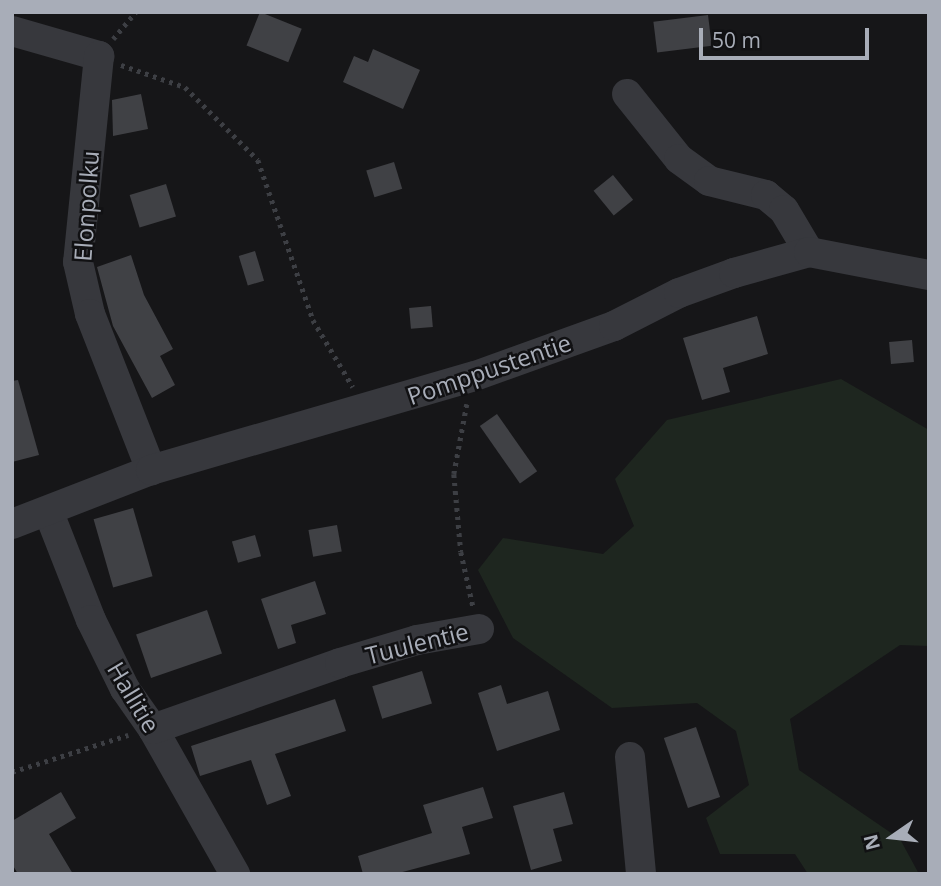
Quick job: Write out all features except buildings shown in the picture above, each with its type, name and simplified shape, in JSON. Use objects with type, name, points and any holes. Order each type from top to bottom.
[{"type":"street","points":[[12,31],[99,56]]},
{"type":"street","name":"Elonpolku","points":[[99,56],[78,262],[90,314],[151,470]]},
{"type":"street","points":[[627,94],[679,159],[709,181],[766,195],[784,209],[809,252]]},
{"type":"street","name":"Pomppustentie","points":[[12,524],[49,513],[151,470],[475,376],[614,326],[679,293],[809,252],[929,275]]},
{"type":"street","name":"Hallitie","points":[[49,513],[91,620],[125,689],[153,729],[234,874]]},
{"type":"street","name":"Tuulentie","points":[[153,729],[340,663],[417,640],[479,629]]},
{"type":"street","points":[[630,757],[641,874]]},
{"type":"path","points":[[136,12],[99,56],[185,87],[258,160],[313,320],[366,409]]},
{"type":"path","name":"Tuulentie","points":[[475,376],[459,432],[454,474],[461,552],[479,629]]},
{"type":"path","points":[[12,772],[153,729]]},
{"type":"shaded area","points":[[841,379],[929,430],[929,646],[900,645],[790,719],[799,770],[900,839],[919,874],[808,874],[795,854],[720,854],[706,818],[749,785],[736,731],[697,703],[612,708],[513,638],[478,570],[503,538],[603,554],[634,526],[615,479],[667,420]]}]
